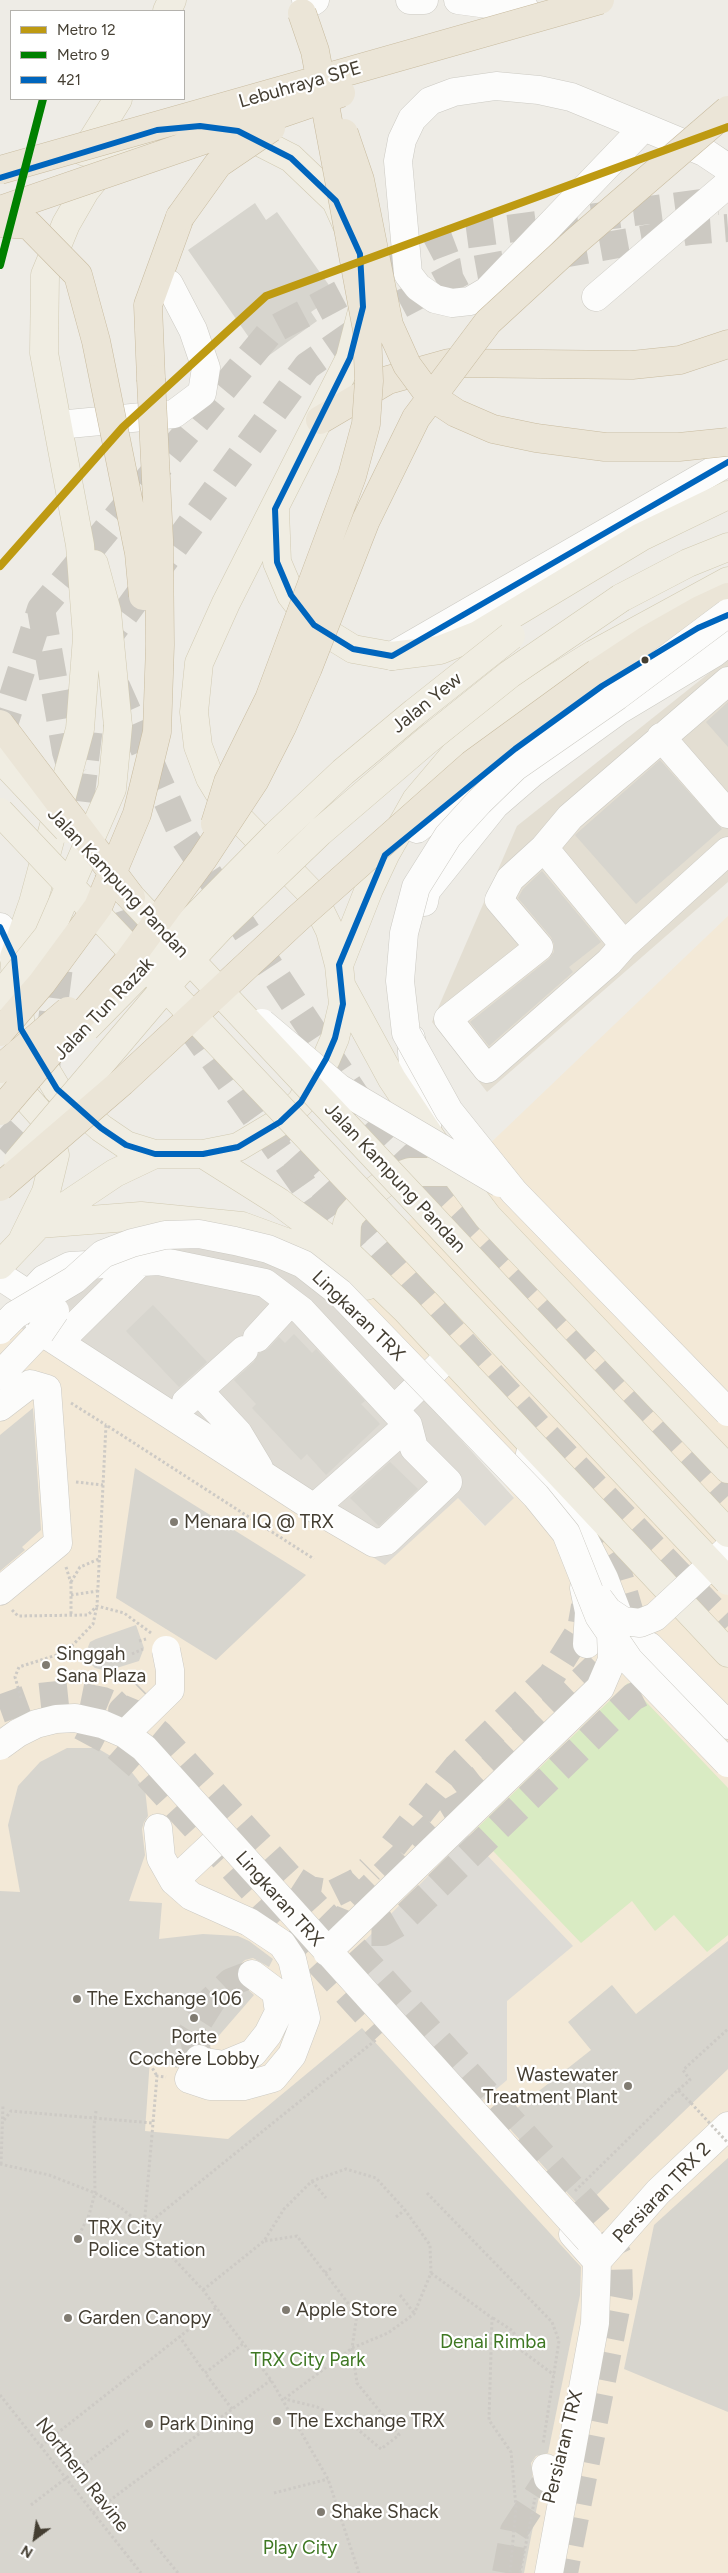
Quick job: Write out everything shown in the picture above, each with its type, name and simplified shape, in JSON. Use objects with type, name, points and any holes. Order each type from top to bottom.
[{"type":"highway","points":[[296,0],[314,46],[360,180],[389,325],[407,365],[429,394],[456,413],[493,429],[536,438],[605,447],[679,447],[728,442]]},
{"type":"highway","name":"Lebuhraya SPE","points":[[0,170],[562,5],[600,0]]},
{"type":"highway","name":"Lebuhraya SPE","points":[[0,152],[387,49],[530,4],[562,5]]},
{"type":"highway","points":[[0,210],[293,111],[562,5]]},
{"type":"highway","points":[[203,858],[228,782],[269,699],[290,644],[352,476],[366,424],[369,381],[367,330],[314,46]]},
{"type":"highway","points":[[156,130],[387,49]]},
{"type":"highway","points":[[0,1053],[98,907],[137,814],[157,732],[160,645],[159,540],[148,305],[180,217],[218,164],[387,49]]},
{"type":"highway","points":[[0,1111],[129,960],[203,858],[254,780],[282,727],[308,668],[366,520],[416,418],[488,322],[553,261],[728,110]]},
{"type":"highway","points":[[0,223],[29,224],[78,275],[96,341],[139,553],[157,732]]},
{"type":"highway","points":[[320,420],[388,380],[449,363],[632,364],[680,360],[728,344]]},
{"type":"highway","points":[[0,1187],[122,1082],[297,919],[472,764],[524,724],[648,640],[700,610],[728,597]]},
{"type":"highway","points":[[0,724],[131,897]]},
{"type":"highway","points":[[0,1032],[42,983],[98,907]]},
{"type":"highway","points":[[0,1069],[129,960]]},
{"type":"main road","points":[[85,152],[117,100]]},
{"type":"main road","points":[[0,178],[156,130],[200,126],[238,131],[291,158],[336,201],[360,254],[363,307],[350,358],[226,603],[199,663],[194,712],[198,746],[210,778],[227,806],[312,894],[330,931],[340,975],[343,1004],[335,1038],[326,1059],[301,1102],[280,1122],[238,1147],[204,1154],[155,1154],[126,1145],[101,1128],[57,1089],[21,1029],[7,965],[33,903],[80,729],[87,637],[80,546],[44,353],[45,275],[66,224],[85,190],[110,160],[156,130]]},
{"type":"main road","points":[[0,996],[48,936],[112,789],[118,726],[107,612],[60,434]]},
{"type":"main road","points":[[275,509],[277,562],[291,595],[314,624],[353,649],[392,656],[440,650],[478,634],[641,537],[728,495]]},
{"type":"main road","name":"Jalan Yew","points":[[166,946],[277,834],[343,772],[414,712],[511,636],[606,573],[672,538],[728,515]]},
{"type":"main road","name":"Jalan Yew","points":[[189,974],[220,928],[320,832],[425,742],[510,674],[621,598],[688,563],[728,547]]},
{"type":"main road","points":[[728,581],[594,654],[520,700],[454,755],[416,800],[385,855],[369,889],[340,975],[392,1080],[454,1172],[488,1217],[728,1469]]},
{"type":"main road","name":"Jalan Kampung Pandan","points":[[0,758],[131,897],[189,974],[728,1533]]},
{"type":"main road","name":"Jalan Kampung Pandan","points":[[0,812],[728,1581]]},
{"type":"main road","name":"Jalan Tun Razak","points":[[0,1115],[166,946]]},
{"type":"main road","name":"Jalan Tun Razak","points":[[0,1182],[189,974]]},
{"type":"main road","points":[[0,1069],[45,1119],[55,1155],[46,1192],[31,1231]]},
{"type":"main road","points":[[0,1265],[31,1231],[115,1172],[155,1154]]},
{"type":"main road","points":[[204,1154],[280,1202],[346,1252],[406,1310],[728,1653]]},
{"type":"main road","points":[[346,1252],[347,1224],[350,1216],[370,1194],[390,1179],[410,1172],[454,1172]]},
{"type":"main road","points":[[31,1231],[141,1216],[242,1226],[305,1250],[406,1310]]},
{"type":"street","points":[[306,0],[312,2],[315,0]]},
{"type":"street","points":[[411,0],[424,0]]},
{"type":"street","points":[[458,0],[530,4]]},
{"type":"street","points":[[644,127],[487,291],[470,301],[452,303],[435,299],[418,287],[408,274],[398,161],[402,140],[412,119],[430,101],[454,92],[496,86],[539,90],[571,97],[644,127],[704,152],[728,168]]},
{"type":"street","points":[[596,298],[728,184]]},
{"type":"street","points":[[60,434],[174,414],[202,393],[206,368],[193,330],[169,284]]},
{"type":"street","points":[[392,656],[728,462]]},
{"type":"street","points":[[385,855],[515,749],[602,686],[698,628],[728,614]]},
{"type":"street","points":[[728,614],[610,701],[515,767],[448,836],[416,887],[404,933],[400,981],[406,1033],[449,1110],[514,1192],[728,1412]]},
{"type":"street","points":[[431,1138],[416,1091],[411,1044],[410,964],[426,891],[495,805],[532,772],[619,710],[714,653],[728,642]]},
{"type":"street","points":[[728,681],[570,816],[544,848],[510,879],[499,900],[538,947],[448,1019],[487,1068],[609,962],[624,945],[728,851]]},
{"type":"street","points":[[661,737],[728,814]]},
{"type":"street","points":[[446,805],[495,805]]},
{"type":"street","points":[[544,848],[624,945]]},
{"type":"street","points":[[0,928],[7,965]]},
{"type":"street","points":[[189,974],[339,1088],[514,1192]]},
{"type":"street","name":"Lingkaran TRX","points":[[0,1330],[16,1315],[74,1280],[104,1254],[132,1243],[165,1234],[199,1234],[235,1241],[268,1249],[303,1264],[347,1300],[536,1496],[566,1533],[599,1616],[620,1658],[728,1763]]},
{"type":"street","points":[[0,1276],[29,1296],[36,1318],[50,1337],[314,1508],[374,1543],[386,1541],[448,1482],[414,1448],[401,1417],[302,1311],[265,1284],[160,1261],[140,1262],[70,1266],[44,1279],[29,1296]]},
{"type":"street","points":[[61,1344],[67,1334],[140,1262]]},
{"type":"street","points":[[0,1375],[40,1333],[56,1311],[74,1280]]},
{"type":"street","points":[[172,1416],[251,1344],[290,1302]]},
{"type":"street","points":[[314,1508],[401,1417],[449,1356]]},
{"type":"street","points":[[0,1408],[30,1384],[47,1388],[58,1543],[3,1598]]},
{"type":"street","points":[[199,1391],[238,1433],[262,1474]]},
{"type":"street","points":[[484,1393],[541,1468],[576,1523],[604,1578],[622,1624],[620,1658]]},
{"type":"street","points":[[484,1393],[552,1510],[580,1575],[589,1612],[620,1658],[728,1745]]},
{"type":"street","points":[[566,1533],[594,1593],[608,1611],[624,1622],[640,1623],[655,1617],[728,1549]]},
{"type":"street","points":[[125,1734],[170,1690],[170,1670],[166,1650]]},
{"type":"street","points":[[620,1658],[698,1694],[728,1725]]},
{"type":"street","name":"Lingkaran TRX","points":[[2,1742],[36,1724],[56,1719],[75,1718],[102,1724],[125,1734],[144,1748],[327,1952],[620,1658]]},
{"type":"street","points":[[158,1828],[161,1858],[174,1880],[191,1896],[249,1922],[282,1944],[292,1959],[306,2018],[292,2055],[273,2078],[244,2086],[210,2086],[196,2066]]},
{"type":"street","points":[[174,1880],[222,1836]]},
{"type":"street","points":[[327,1952],[559,2207],[586,2245]]},
{"type":"street","points":[[196,2066],[224,2065],[252,2053],[268,2034],[279,2012],[276,1992],[252,1974]]},
{"type":"street","name":"Persiaran TRX 2","points":[[586,2245],[658,2192],[728,2126]]},
{"type":"street","name":"Persiaran TRX","points":[[548,2573],[595,2323],[586,2245]]},
{"type":"street","name":"Persiaran TRX","points":[[535,2573],[545,2474],[595,2323]]},
{"type":"path","points":[[47,1388],[314,1560]]},
{"type":"path","points":[[21,1698],[15,1677],[19,1667],[66,1652],[92,1624],[98,1606],[106,1425]]},
{"type":"path","points":[[71,1481],[102,1485]]},
{"type":"path","points":[[58,1543],[71,1583],[71,1615]]},
{"type":"path","points":[[71,1583],[80,1567],[99,1559]]},
{"type":"path","points":[[71,1595],[98,1591]]},
{"type":"path","points":[[3,1598],[18,1616],[88,1615],[98,1606]]},
{"type":"path","points":[[98,1606],[124,1613],[146,1627],[166,1650]]},
{"type":"path","points":[[559,2207],[690,2080],[683,2070],[728,2029]]},
{"type":"path","points":[[144,2227],[374,2041]]},
{"type":"path","points":[[144,2227],[158,2076],[150,2064]]},
{"type":"path","points":[[158,2076],[196,2066]]},
{"type":"path","points":[[678,2090],[728,2143]]},
{"type":"path","points":[[4,2104],[1,2164],[49,2175],[95,2194],[120,2207],[144,2227],[203,2290],[272,2380],[328,2479],[359,2573]]},
{"type":"path","points":[[79,2236],[89,2215],[95,2194],[96,2111]]},
{"type":"path","points":[[4,2120],[11,2112],[153,2123]]},
{"type":"path","points":[[203,2290],[264,2241],[284,2210],[312,2181],[346,2169],[361,2173],[376,2178],[405,2210],[430,2245],[431,2273],[414,2314],[388,2333],[352,2348],[284,2399]]},
{"type":"path","points":[[312,2181],[326,2198]]},
{"type":"path","points":[[427,2193],[552,2322],[559,2341],[545,2474],[520,2573]]},
{"type":"path","points":[[396,2217],[405,2210]]},
{"type":"path","points":[[264,2241],[297,2236],[357,2315],[352,2348],[357,2383],[398,2435],[381,2449],[349,2422],[317,2407],[284,2399]]},
{"type":"path","points":[[325,2274],[333,2267]]},
{"type":"path","points":[[431,2273],[492,2318],[513,2331],[522,2351],[554,2375]]},
{"type":"path","points":[[400,2295],[414,2314]]},
{"type":"path","points":[[41,2446],[216,2308]]},
{"type":"path","points":[[492,2318],[489,2420],[511,2452],[516,2507],[510,2573]]},
{"type":"path","points":[[179,2336],[232,2409]]},
{"type":"path","points":[[206,2373],[244,2344]]},
{"type":"path","points":[[94,2513],[272,2380]]},
{"type":"path","name":"Northern Ravine","points":[[0,2395],[141,2573]]},
{"type":"path","points":[[31,2505],[130,2429]]},
{"type":"path","points":[[274,2493],[328,2479]]},
{"type":"path","points":[[151,2540],[178,2573]]},
{"type":"shaded area","points":[[728,658],[728,882],[487,1092],[432,1022],[517,826]]},
{"type":"shaded area","points":[[728,916],[728,2573],[0,2573],[0,1335],[16,1325],[458,1498],[484,1526],[514,1497],[347,1280]]},
{"type":"shaded area","points":[[177,1241],[267,1258],[313,1286],[368,1337],[514,1498],[485,1526],[458,1498],[385,1565],[16,1325],[56,1283]]},
{"type":"shaded area","points":[[468,1835],[573,1946],[507,2001],[507,2080],[481,2102],[347,1959]]},
{"type":"green space","points":[[628,1683],[728,1788],[728,1935],[707,1952],[674,1915],[655,1931],[632,1901],[581,1943],[474,1831]]},
{"type":"building","points":[[255,203],[266,220],[277,212],[336,295],[311,312],[317,321],[264,359],[188,250]]},
{"type":"building","points":[[728,702],[728,747],[706,722]]},
{"type":"building","points":[[660,760],[722,829],[636,904],[575,835]]},
{"type":"building","points":[[542,871],[601,942],[569,967],[573,972],[489,1046],[470,1022],[549,959],[554,952],[554,944],[551,937],[518,898],[523,889]]},
{"type":"building","points":[[153,1305],[207,1362],[179,1387],[126,1331]]},
{"type":"building","points":[[294,1334],[312,1353],[316,1349],[365,1401],[361,1404],[380,1424],[326,1475],[307,1454],[301,1460],[252,1408],[256,1404],[234,1380],[254,1362],[259,1353],[268,1349],[279,1337],[285,1343]]},
{"type":"building","points":[[33,1408],[41,1530],[22,1547],[25,1550],[0,1571],[0,1435]]},
{"type":"building","points":[[390,1462],[418,1489],[379,1526],[350,1498]]},
{"type":"building","name":"Menara IQ @ TRX","points":[[135,1468],[306,1575],[216,1660],[116,1598]]},
{"type":"building","points":[[136,1625],[144,1648],[139,1661],[107,1671],[95,1668],[84,1657],[90,1642]]},
{"type":"building","name":"TRX City Park","points":[[67,1748],[97,1748],[126,1765],[145,1789],[148,1816],[142,1829],[145,1855],[129,1901],[162,1903],[159,1939],[203,1934],[238,1936],[249,1941],[273,1959],[269,1967],[253,1958],[245,1960],[239,1965],[236,1973],[238,1981],[254,1995],[209,2047],[199,2043],[191,2046],[177,2068],[150,2059],[145,2131],[228,2139],[362,2028],[581,2267],[580,2295],[548,2453],[536,2456],[531,2463],[533,2481],[540,2491],[524,2573],[0,2573],[0,1891],[20,1892],[8,1825],[18,1786],[40,1762]]},
{"type":"building","name":"Wastewater Treatment Plant","points":[[728,1941],[728,2069],[582,2209],[502,2120],[591,2050],[568,2022],[612,1985],[636,2014]]},
{"type":"building","points":[[728,2158],[728,2412],[624,2369],[654,2225]]},
{"type":"tunnel","points":[[0,737],[41,609],[271,331],[430,247],[462,235],[717,201]]},
{"type":"tunnel","points":[[100,648],[307,366],[377,317],[462,272],[690,231],[728,228]]},
{"type":"tunnel","points":[[41,609],[66,752],[73,774]]},
{"type":"tunnel","points":[[116,686],[183,836],[355,1095],[728,1496]]},
{"type":"tunnel","points":[[75,843],[89,727]]},
{"type":"tunnel","points":[[108,871],[123,915],[151,963]]},
{"type":"tunnel","points":[[0,1149],[41,1106],[61,951]]},
{"type":"tunnel","points":[[189,1025],[239,1094],[539,1428],[728,1626]]},
{"type":"tunnel","points":[[239,1094],[328,1220],[357,1252]]},
{"type":"tunnel","points":[[586,1520],[617,1569],[633,1624]]},
{"type":"tunnel","points":[[393,1846],[457,1767],[552,1675],[581,1629],[585,1606]]},
{"type":"tunnel","points":[[459,1795],[481,1778],[598,1665]]},
{"type":"tunnel","points":[[332,1919],[364,1932],[383,1932],[400,1922],[633,1697],[651,1688],[678,1692]]},
{"type":"tunnel","points":[[122,1725],[122,1711],[143,1690]]},
{"type":"tunnel","points":[[0,1709],[30,1698],[68,1694],[103,1701],[135,1714],[159,1734],[600,2219],[618,2256],[619,2294],[564,2573]]},
{"type":"tunnel","points":[[81,1726],[111,1742],[144,1771],[383,2032]]},
{"type":"tunnel","points":[[324,1934],[442,1817],[486,1791]]},
{"type":"tunnel","points":[[296,1881],[310,1890],[333,1894],[357,1882],[370,1869]]},
{"type":"tunnel","points":[[199,2059],[192,2032],[212,2000],[231,1982],[252,1974]]},
{"type":"tunnel","points":[[506,2573],[514,2531],[544,2485]]},
{"type":"metro line","name":"9","points":[[0,265],[43,100]]},
{"type":"metro line","name":"12","points":[[0,566],[123,427],[266,296],[728,127]]},
{"type":"transit line","name":"421","points":[[0,178],[157,130],[200,126],[238,131],[291,158],[336,201],[360,254],[363,307],[350,358],[275,509],[277,562],[291,595],[314,625],[353,649],[392,656],[728,462]]},
{"type":"transit line","name":"421","points":[[0,927],[14,957],[21,1029],[57,1089],[101,1128],[126,1145],[155,1154],[203,1154],[238,1147],[280,1122],[301,1102],[326,1059],[335,1038],[343,1004],[339,965],[385,855],[515,749],[602,686],[698,628],[728,615]]},
{"type":"place","name":"Menara IQ @ TRX","points":[[174,1522]]},
{"type":"place","name":"Singgah Sana Plaza","points":[[46,1665]]},
{"type":"place","name":"The Exchange 106","points":[[77,1999]]},
{"type":"place","name":"Porte Cochère Lobby","points":[[194,2018]]},
{"type":"place","name":"Wastewater Treatment Plant","points":[[628,2086]]},
{"type":"place","name":"TRX City Police Station","points":[[78,2239]]},
{"type":"place","name":"Apple Store","points":[[286,2310]]},
{"type":"place","name":"Garden Canopy","points":[[68,2318]]},
{"type":"place","name":"The Exchange TRX","points":[[277,2421]]},
{"type":"place","name":"Park Dining","points":[[149,2424]]},
{"type":"place","name":"Shake Shack","points":[[321,2512]]},
{"type":"park label","name":"Denai Rimba","points":[[493,2342]]},
{"type":"park label","name":"Play City","points":[[300,2548]]}]
